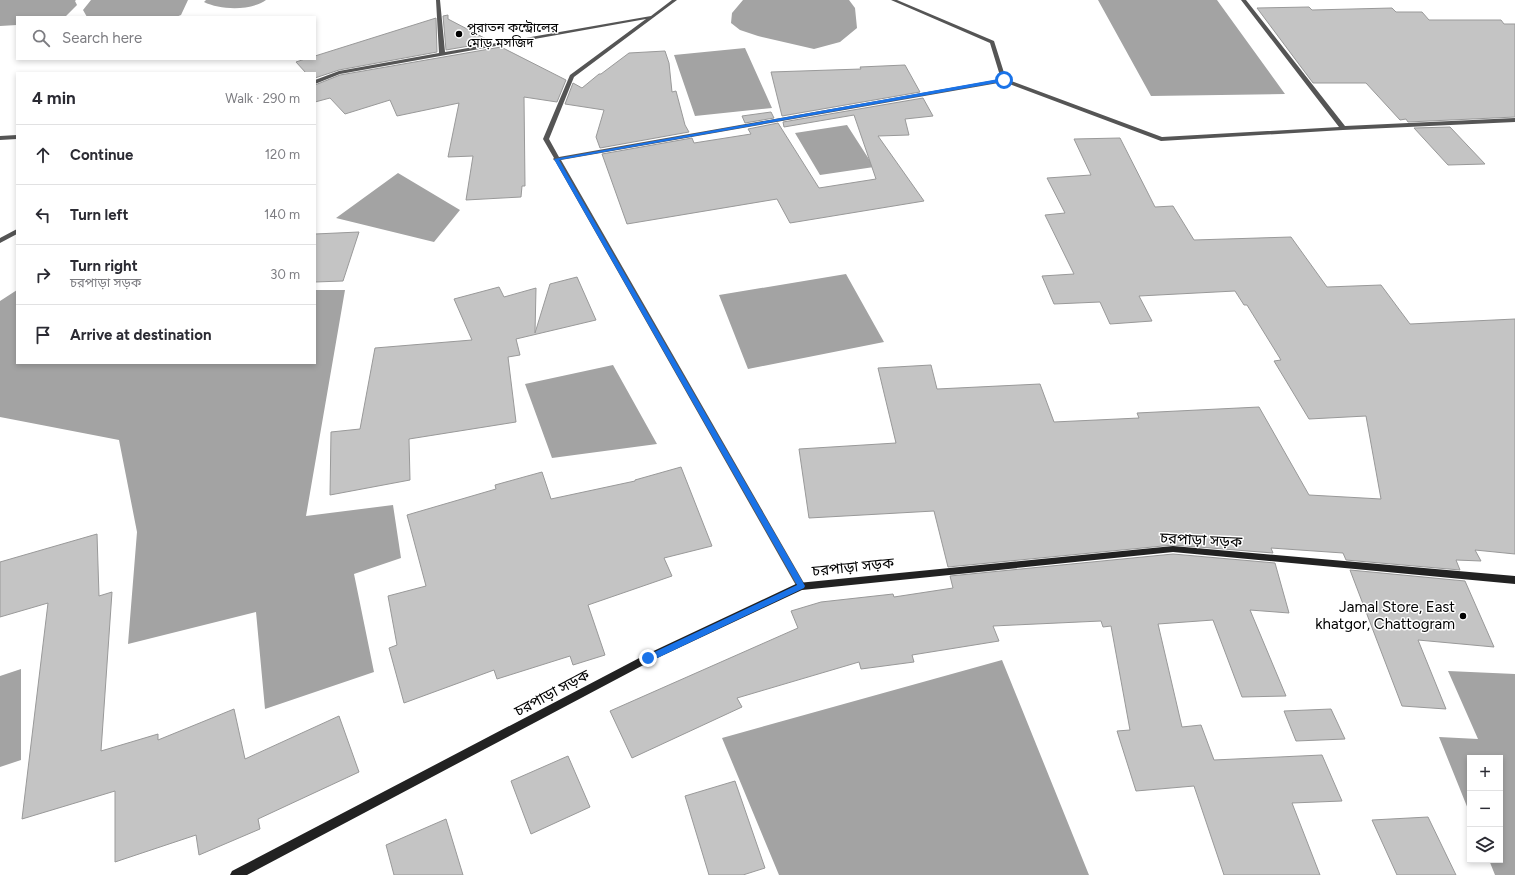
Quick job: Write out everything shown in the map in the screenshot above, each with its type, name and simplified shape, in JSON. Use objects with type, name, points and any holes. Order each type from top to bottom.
[{"type":"street","points":[[438,0],[442,54]]},
{"type":"street","points":[[675,0],[572,76],[546,139],[556,159],[801,586]]},
{"type":"street","points":[[893,0],[992,42],[1004,80]]},
{"type":"street","points":[[1243,0],[1343,128]]},
{"type":"street","points":[[316,82],[339,73],[652,16]]},
{"type":"street","points":[[556,159],[1004,80],[1162,139],[1343,128],[1515,120]]},
{"type":"street","points":[[0,138],[16,137]]},
{"type":"street","points":[[0,241],[16,233]]},
{"type":"street","name":"চরপাড়া সড়ক","points":[[236,875],[648,658],[801,586],[1173,549],[1515,580]]},
{"type":"shaded area","points":[[0,0],[76,0],[77,5],[66,16],[16,16],[16,25],[0,26]]},
{"type":"shaded area","points":[[91,0],[188,0],[181,15],[178,16],[86,16],[83,10]]},
{"type":"shaded area","points":[[206,0],[266,0],[260,4],[244,8],[227,8],[211,5],[204,2]]},
{"type":"shaded area","points":[[743,0],[849,0],[855,8],[857,28],[840,42],[814,49],[758,36],[740,30],[731,23],[732,13]]},
{"type":"shaded area","points":[[1098,0],[1217,0],[1285,94],[1151,96]]},
{"type":"shaded area","points":[[745,48],[772,108],[695,116],[674,55]]},
{"type":"shaded area","points":[[847,125],[874,167],[820,175],[795,133]]},
{"type":"shaded area","points":[[398,173],[460,210],[434,242],[336,218]]},
{"type":"shaded area","points":[[846,274],[884,342],[748,369],[719,295]]},
{"type":"shaded area","points":[[316,290],[345,290],[306,516],[393,505],[401,558],[354,574],[374,672],[265,709],[256,612],[128,644],[137,532],[119,440],[0,417],[0,301],[16,291],[16,364],[316,364]]},
{"type":"shaded area","points":[[613,365],[657,444],[552,458],[525,384]]},
{"type":"shaded area","points":[[1002,660],[1089,875],[779,875],[722,738]]},
{"type":"shaded area","points":[[21,669],[21,760],[0,767],[0,676]]},
{"type":"shaded area","points":[[1448,671],[1515,674],[1515,875],[1495,875],[1490,863],[1503,863],[1503,755],[1467,755],[1467,807],[1439,737],[1478,739]]},
{"type":"building","points":[[1309,7],[1312,10],[1392,8],[1396,12],[1422,12],[1429,20],[1501,20],[1504,24],[1515,24],[1515,117],[1408,122],[1406,119],[1400,120],[1366,83],[1313,83],[1257,8]]},
{"type":"building","points":[[448,15],[448,19],[492,42],[446,50],[443,16]]},
{"type":"building","points":[[436,18],[437,52],[339,70],[316,78],[316,72],[305,72],[296,62],[302,60],[316,60],[316,56]]},
{"type":"building","points":[[501,47],[566,80],[557,102],[524,97],[525,186],[522,186],[521,197],[466,200],[473,156],[448,157],[459,103],[397,116],[390,100],[345,114],[330,98],[316,102],[316,85],[340,75]]},
{"type":"building","points":[[665,51],[669,63],[672,92],[676,91],[685,125],[689,132],[600,148],[596,137],[604,110],[565,104],[573,83],[582,88],[629,53]]},
{"type":"building","points":[[905,65],[920,92],[782,116],[771,72],[861,69],[860,67]]},
{"type":"building","points":[[923,98],[933,116],[905,119],[909,135],[878,136],[924,201],[790,223],[777,199],[627,224],[602,154],[692,138],[694,143],[751,134],[748,129],[778,123],[819,188],[876,179],[854,115],[784,127],[783,122]]},
{"type":"building","points":[[771,112],[774,118],[745,123],[742,116]]},
{"type":"building","points":[[1450,127],[1485,164],[1448,165],[1414,128]]},
{"type":"building","points":[[1120,138],[1155,207],[1173,206],[1194,240],[1291,237],[1327,287],[1381,285],[1410,324],[1515,319],[1515,554],[1475,550],[1481,561],[1456,560],[1460,570],[1346,560],[1343,553],[1271,548],[1273,553],[1173,545],[948,567],[934,511],[809,518],[799,449],[896,443],[878,368],[931,365],[937,389],[1040,384],[1054,422],[1139,418],[1137,413],[1259,407],[1309,495],[1381,499],[1366,416],[1309,419],[1274,361],[1281,360],[1247,305],[1244,305],[1235,291],[1139,296],[1152,321],[1110,324],[1100,302],[1054,304],[1042,276],[1074,274],[1045,215],[1065,213],[1047,178],[1091,175],[1074,139]]},
{"type":"building","points":[[359,232],[343,281],[316,282],[316,234]]},
{"type":"building","points":[[577,277],[596,320],[516,339],[520,355],[508,357],[516,422],[409,439],[410,480],[330,495],[331,432],[360,429],[375,348],[472,340],[454,299],[499,287],[504,297],[536,288],[535,333],[550,284]]},
{"type":"building","points":[[681,467],[712,546],[664,558],[672,576],[588,605],[605,655],[573,665],[570,656],[497,679],[494,670],[404,703],[389,648],[397,645],[388,596],[426,586],[407,515],[496,489],[495,485],[542,472],[551,499],[635,481]]},
{"type":"building","points":[[97,534],[99,596],[112,592],[101,751],[158,734],[158,740],[234,709],[245,759],[339,716],[359,772],[258,819],[260,829],[199,855],[196,835],[115,862],[115,791],[22,819],[48,603],[0,617],[0,562]]},
{"type":"building","points":[[1173,554],[1275,563],[1289,613],[1250,610],[1286,696],[1242,697],[1213,620],[1158,624],[1182,727],[1201,725],[1214,760],[1322,755],[1342,801],[1292,803],[1320,875],[1224,875],[1194,786],[1136,791],[1117,731],[1130,730],[1111,626],[1103,627],[1101,621],[993,626],[999,641],[912,655],[914,662],[861,669],[859,662],[737,698],[742,707],[632,758],[610,711],[798,628],[791,611],[821,602],[893,594],[894,597],[953,588],[950,576]]},
{"type":"building","points":[[1350,570],[1465,581],[1494,647],[1418,640],[1446,709],[1402,706]]},
{"type":"building","points":[[1331,709],[1345,739],[1296,741],[1284,711]]},
{"type":"building","points":[[568,756],[590,807],[531,834],[511,781]]},
{"type":"building","points":[[735,781],[765,868],[743,875],[709,875],[685,796]]},
{"type":"building","points":[[1428,817],[1456,875],[1397,875],[1372,820]]},
{"type":"building","points":[[446,819],[463,875],[394,875],[386,845]]},
{"type":"place","name":"পুরাতন কন্ট্রোলের মোড় মসজিদ","points":[[459,34]]},
{"type":"place","name":"Jamal Store, East khatgor, Chattogram","points":[[1463,616]]},
{"type":"route","points":[[648,658],[801,586],[556,159],[1004,80]]}]
